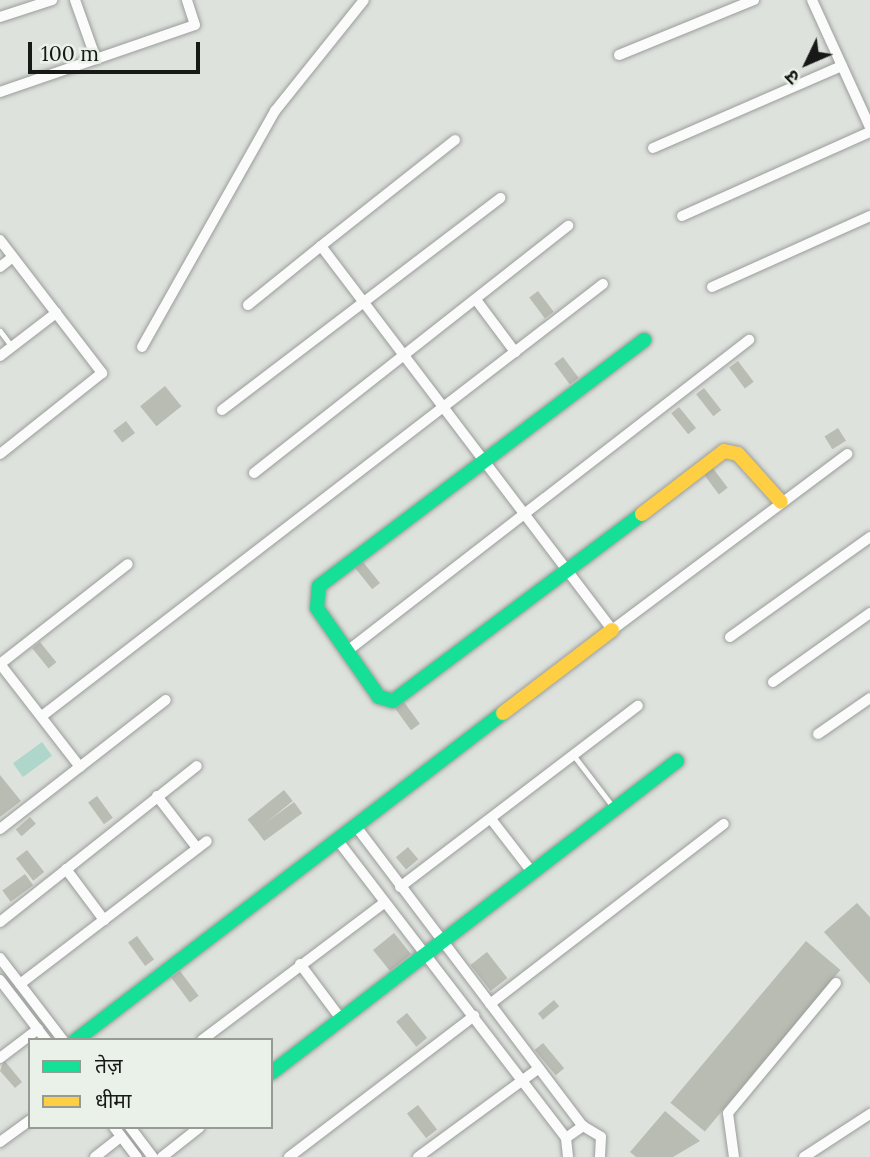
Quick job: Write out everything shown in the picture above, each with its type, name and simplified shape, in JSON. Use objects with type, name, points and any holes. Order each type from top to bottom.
[{"type":"street","points":[[0,17],[52,0]]},
{"type":"street","points":[[75,0],[96,59]]},
{"type":"street","points":[[0,92],[195,25],[187,0]]},
{"type":"street","points":[[142,347],[275,111],[318,51],[365,0]]},
{"type":"street","points":[[618,55],[754,0]]},
{"type":"street","points":[[682,216],[870,130],[865,101],[842,66],[812,0]]},
{"type":"street","points":[[653,148],[842,66]]},
{"type":"street","points":[[248,305],[455,140]]},
{"type":"street","points":[[222,410],[361,300],[500,198]]},
{"type":"street","points":[[712,287],[870,216]]},
{"type":"street","points":[[254,473],[477,301],[568,226]]},
{"type":"street","points":[[0,240],[102,373],[0,454]]},
{"type":"street","points":[[321,246],[612,631]]},
{"type":"street","points":[[0,267],[13,257]]},
{"type":"street","points":[[42,716],[603,284]]},
{"type":"street","points":[[477,301],[515,352]]},
{"type":"street","points":[[0,356],[56,313]]},
{"type":"street","points":[[644,340],[319,586],[317,608],[379,697],[393,701],[566,573],[724,451],[738,454],[781,502]]},
{"type":"street","points":[[346,652],[749,340]]},
{"type":"street","points":[[79,1038],[358,829],[612,631],[847,454]]},
{"type":"street","points":[[730,637],[870,537]]},
{"type":"street","points":[[80,767],[0,664],[128,564]]},
{"type":"street","points":[[773,682],[870,613]]},
{"type":"street","points":[[818,734],[870,698]]},
{"type":"street","points":[[0,828],[166,700]]},
{"type":"street","points":[[400,887],[638,706]]},
{"type":"street","points":[[273,1071],[677,761]]},
{"type":"street","points":[[0,922],[197,766]]},
{"type":"street","points":[[157,796],[197,848]]},
{"type":"street","points":[[491,819],[533,872]]},
{"type":"street","points":[[490,1004],[724,824]]},
{"type":"street","points":[[358,829],[583,1126],[601,1137],[602,1156]]},
{"type":"street","points":[[20,984],[207,841]]},
{"type":"street","points":[[339,842],[427,953],[566,1138],[568,1157]]},
{"type":"street","points":[[66,869],[104,920]]},
{"type":"street","points":[[205,1038],[385,902]]},
{"type":"street","points":[[0,958],[61,1038]]},
{"type":"street","points":[[300,964],[341,1019]]},
{"type":"street","points":[[0,980],[45,1038]]},
{"type":"street","points":[[734,1157],[728,1113],[836,983]]},
{"type":"street","points":[[289,1157],[474,1016]]},
{"type":"street","points":[[0,1058],[38,1029]]},
{"type":"street","points":[[418,1157],[521,1078],[539,1068]]},
{"type":"street","points":[[804,1157],[870,1114]]},
{"type":"street","points":[[0,1142],[28,1121]]},
{"type":"street","points":[[566,1138],[583,1126]]},
{"type":"street","points":[[132,1129],[153,1157]]},
{"type":"street","points":[[162,1157],[197,1129]]},
{"type":"street","points":[[95,1157],[118,1132],[137,1157]]},
{"type":"lane","points":[[0,331],[12,347]]},
{"type":"lane","points":[[574,755],[614,809]]},
{"type":"shaded area","points":[[42,742],[52,756],[23,777],[13,763]]},
{"type":"building","points":[[538,291],[554,312],[545,318],[529,298]]},
{"type":"building","points":[[563,357],[579,378],[570,384],[554,364]]},
{"type":"building","points":[[738,361],[754,382],[745,388],[729,368]]},
{"type":"building","points":[[165,386],[181,406],[156,426],[140,406]]},
{"type":"building","points":[[704,388],[721,410],[713,416],[696,394]]},
{"type":"building","points":[[679,407],[696,428],[688,434],[671,413]]},
{"type":"building","points":[[126,421],[135,433],[122,443],[113,431]]},
{"type":"building","points":[[838,428],[846,441],[832,449],[824,436]]},
{"type":"building","points":[[712,467],[728,488],[719,494],[703,474]]},
{"type":"building","points":[[363,562],[380,583],[372,589],[355,568]]},
{"type":"building","points":[[40,642],[56,662],[49,668],[32,648]]},
{"type":"building","points":[[404,702],[420,724],[411,730],[395,708]]},
{"type":"building","points":[[0,775],[21,801],[0,817]]},
{"type":"building","points":[[284,790],[293,801],[256,830],[247,820]]},
{"type":"building","points":[[97,796],[113,818],[104,824],[88,802]]},
{"type":"building","points":[[294,802],[302,813],[264,841],[256,830]]},
{"type":"building","points":[[30,817],[36,824],[22,836],[16,829]]},
{"type":"building","points":[[408,847],[418,859],[406,870],[396,857]]},
{"type":"building","points":[[27,850],[44,872],[33,881],[16,859]]},
{"type":"building","points":[[25,874],[33,885],[11,902],[2,890]]},
{"type":"building","points":[[857,903],[870,917],[870,984],[824,932]]},
{"type":"building","points":[[394,933],[411,954],[390,971],[373,950]]},
{"type":"building","points":[[137,936],[154,959],[145,966],[128,942]]},
{"type":"building","points":[[806,941],[840,970],[705,1132],[670,1103]]},
{"type":"building","points":[[487,952],[507,978],[491,991],[470,965]]},
{"type":"building","points":[[180,971],[199,996],[190,1002],[171,978]]},
{"type":"building","points":[[554,1000],[559,1006],[543,1020],[538,1013]]},
{"type":"building","points":[[407,1013],[427,1038],[416,1047],[396,1022]]},
{"type":"building","points":[[543,1043],[564,1068],[556,1075],[535,1050]]},
{"type":"building","points":[[4,1060],[22,1082],[15,1088],[0,1071]]},
{"type":"building","points":[[418,1105],[437,1129],[426,1138],[407,1114]]},
{"type":"building","points":[[665,1111],[700,1141],[673,1157],[636,1157],[630,1152]]},
{"type":"traffic: fast","points":[[642,514],[393,701],[379,697],[317,608],[319,586],[644,340]]},
{"type":"traffic: fast","points":[[79,1038],[503,713]]},
{"type":"traffic: fast","points":[[273,1071],[677,761]]},
{"type":"traffic: slow","points":[[642,514],[724,451],[738,454],[781,502]]},
{"type":"traffic: slow","points":[[503,713],[612,630]]}]
